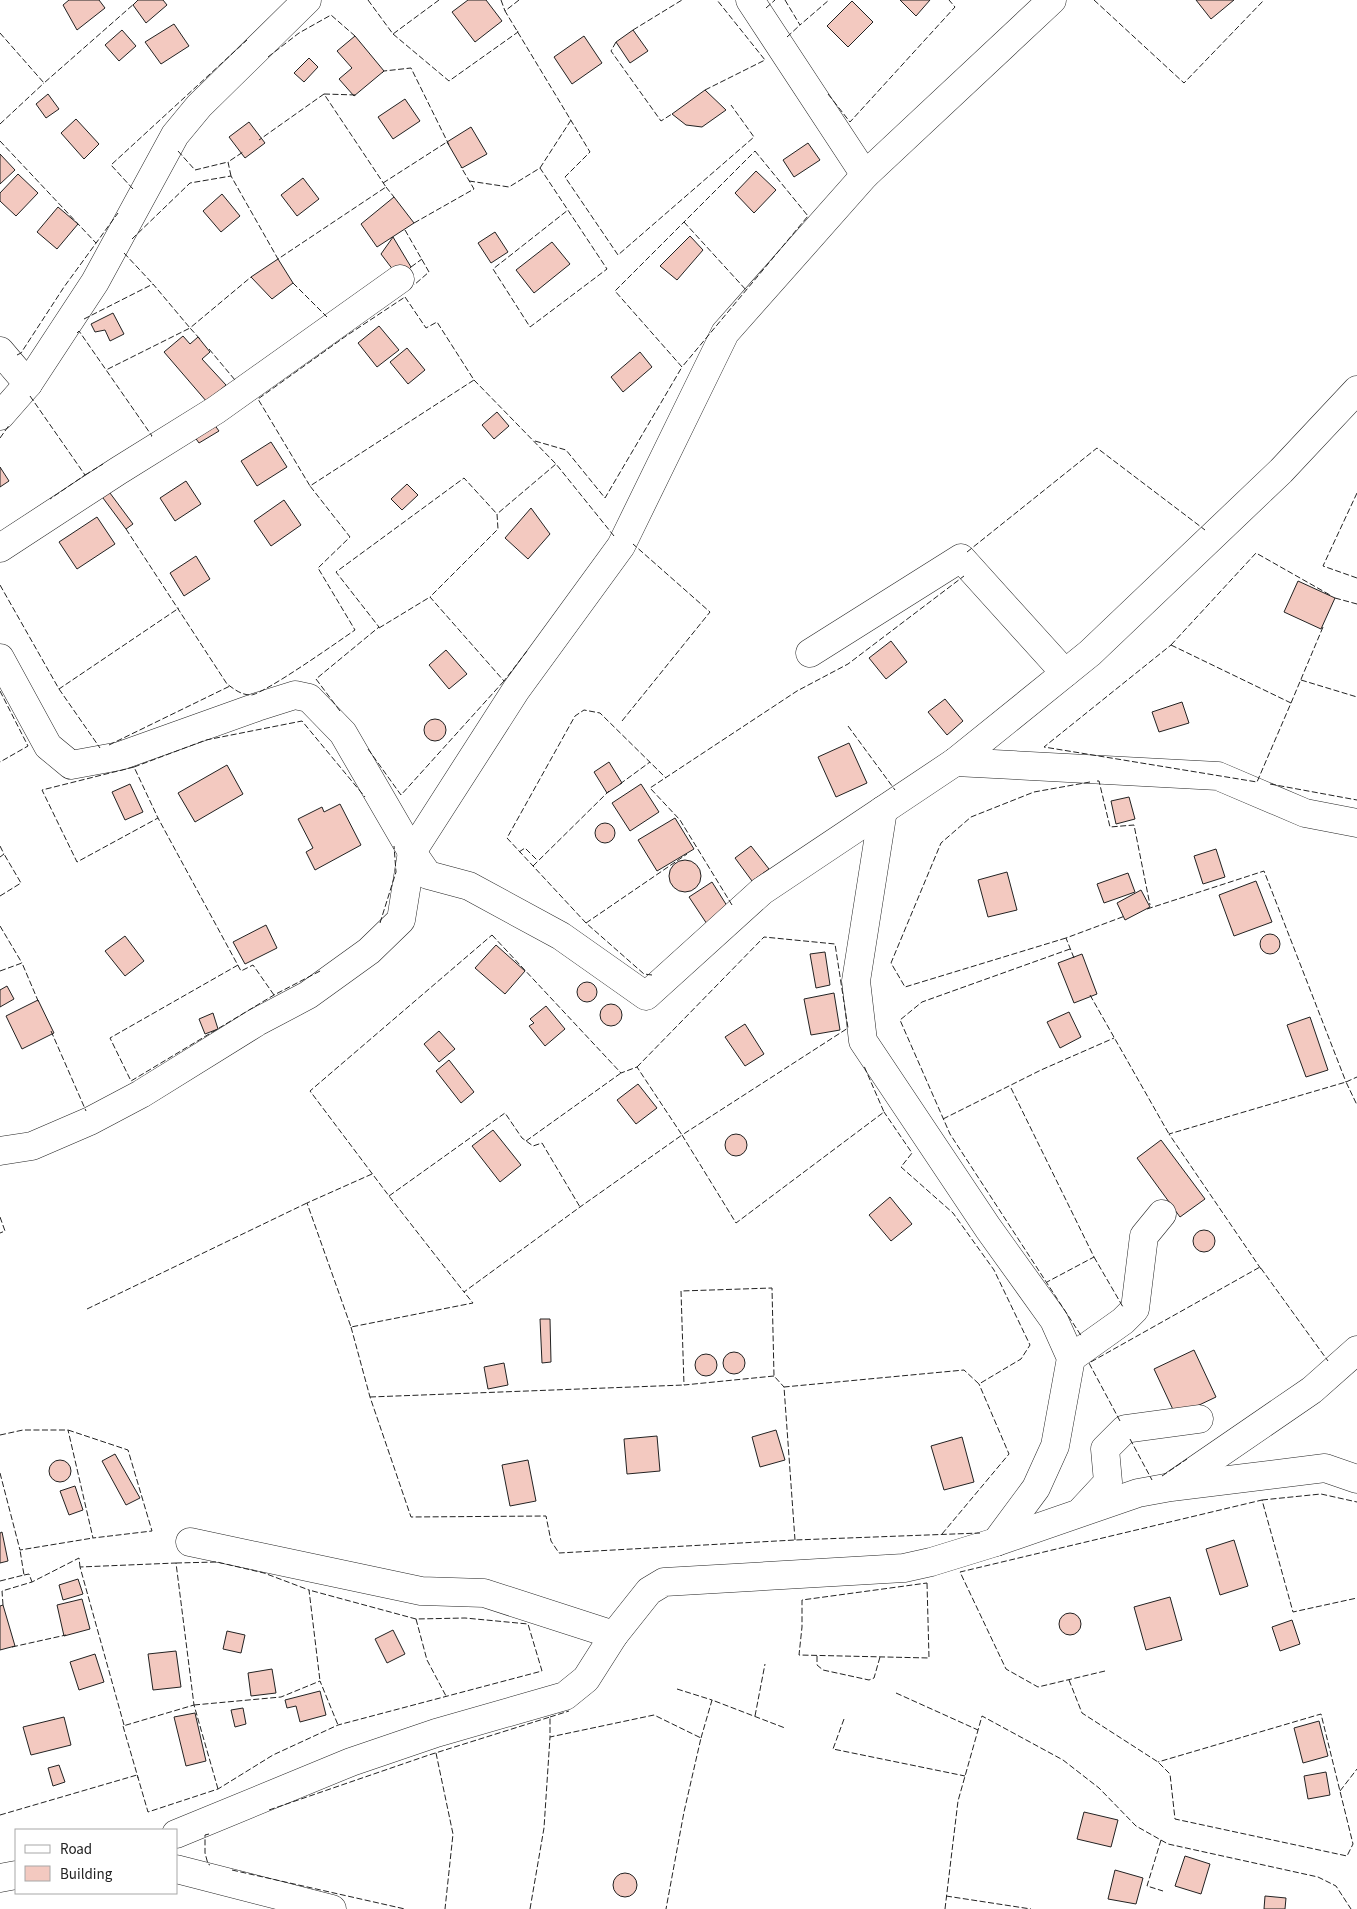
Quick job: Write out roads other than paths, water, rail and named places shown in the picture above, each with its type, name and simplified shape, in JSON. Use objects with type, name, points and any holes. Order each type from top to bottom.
[{"type":"street","points":[[0,416],[28,384],[95,282],[175,135],[199,106],[307,0]]},
{"type":"street","points":[[750,0],[865,175]]},
{"type":"street","points":[[0,1151],[32,1146],[90,1121],[141,1094],[257,1022],[308,996],[369,951],[401,920],[412,852],[516,690],[622,546],[725,333],[865,175],[1052,0]]},
{"type":"street","points":[[0,548],[216,410],[400,278]]},
{"type":"street","points":[[0,350],[28,384]]},
{"type":"street","points":[[0,658],[48,746],[72,765],[120,756],[295,695],[309,698],[343,733],[412,852],[428,875],[469,886],[561,936],[646,996],[762,891],[955,762],[1090,653],[1281,471],[1357,390]]},
{"type":"street","points":[[810,653],[961,558],[1065,674]]},
{"type":"street","points":[[955,762],[1218,776],[1305,813],[1357,823]]},
{"type":"street","points":[[883,810],[856,981],[863,1041],[988,1228],[1054,1320],[1070,1358],[1055,1446],[1036,1488],[996,1542]]},
{"type":"street","points":[[1070,1358],[1123,1322],[1135,1309],[1144,1236],[1162,1214]]},
{"type":"street","points":[[1171,1487],[1312,1390],[1357,1350]]},
{"type":"street","points":[[1080,1512],[1108,1482],[1105,1449],[1125,1429],[1198,1419]]},
{"type":"street","points":[[178,1833],[350,1762],[436,1733],[565,1696],[586,1679],[614,1635],[649,1591],[664,1582],[904,1568],[931,1562],[996,1542],[1138,1493],[1171,1487],[1325,1468],[1357,1479]]},
{"type":"street","points":[[190,1542],[421,1591],[484,1593],[614,1635]]},
{"type":"street","points":[[178,1870],[278,1903],[332,1909]]},
{"type":"street","points":[[0,1878],[15,1875]]}]
